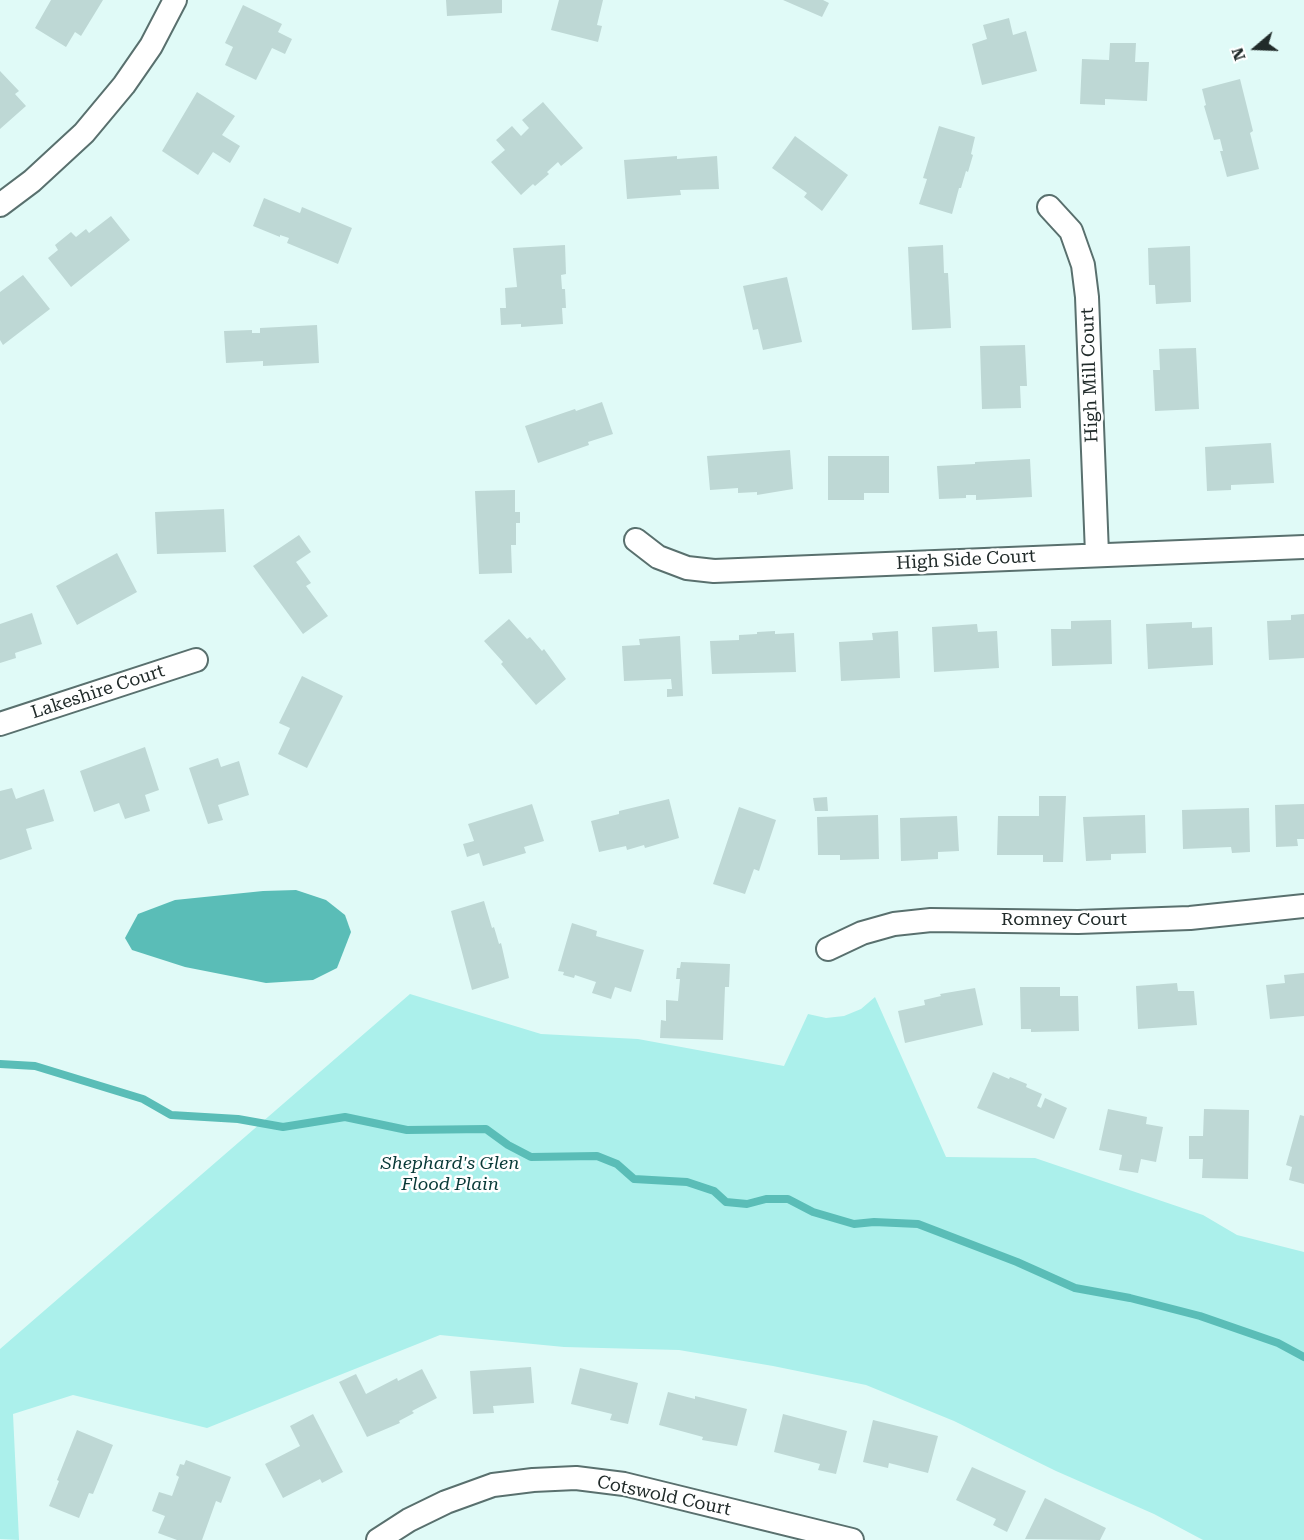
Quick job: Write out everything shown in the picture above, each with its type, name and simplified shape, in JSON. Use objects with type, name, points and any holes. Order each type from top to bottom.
[{"type":"street","points":[[0,205],[32,181],[84,133],[124,85],[151,46],[175,0]]},
{"type":"street","name":"High Mill Court","points":[[1049,207],[1071,231],[1083,265],[1087,309],[1097,555]]},
{"type":"street","name":"High Side Court","points":[[636,540],[668,561],[687,568],[714,572],[1304,548]]},
{"type":"street","name":"Lakeshire Court","points":[[0,724],[196,660]]},
{"type":"street","name":"Romney Court","points":[[828,949],[862,933],[883,927],[931,920],[1078,922],[1190,918],[1304,906]]},
{"type":"street","name":"Cotswold Court","points":[[378,1540],[409,1520],[446,1502],[493,1485],[576,1478],[624,1484],[852,1540]]},
{"type":"green space","name":"Shephard's Glen Flood Plain","points":[[410,994],[541,1034],[638,1039],[784,1066],[808,1014],[826,1018],[844,1016],[861,1009],[875,997],[946,1157],[1035,1158],[1203,1215],[1237,1235],[1304,1252],[1304,1540],[1203,1540],[1154,1514],[1056,1471],[954,1421],[866,1385],[679,1350],[564,1347],[440,1335],[207,1428],[73,1395],[13,1414],[19,1540],[0,1539],[0,1349]]},
{"type":"shaded area","points":[[296,890],[326,900],[345,915],[351,932],[337,968],[313,980],[266,983],[185,967],[132,950],[125,938],[138,914],[175,900]]},
{"type":"building","points":[[51,0],[103,0],[81,36],[75,32],[66,47],[35,28]]},
{"type":"building","points":[[446,0],[502,0],[502,13],[447,16]]},
{"type":"building","points":[[559,0],[603,0],[597,25],[602,26],[598,42],[551,30]]},
{"type":"building","points":[[783,0],[823,0],[829,3],[822,17]]},
{"type":"building","points":[[243,5],[282,24],[278,32],[292,39],[285,54],[272,48],[256,80],[225,65],[233,47],[225,43]]},
{"type":"building","points":[[1009,18],[1013,35],[1026,31],[1037,71],[982,85],[972,44],[987,39],[983,25]]},
{"type":"building","points":[[1110,43],[1136,43],[1135,62],[1149,62],[1147,101],[1105,99],[1105,105],[1080,104],[1082,59],[1109,60]]},
{"type":"building","points":[[0,71],[19,91],[15,94],[26,106],[0,129]]},
{"type":"building","points":[[1240,79],[1253,131],[1250,133],[1259,169],[1227,177],[1220,151],[1223,151],[1220,139],[1214,140],[1204,106],[1206,105],[1202,89]]},
{"type":"building","points":[[197,92],[235,116],[222,135],[240,146],[230,163],[213,152],[198,175],[162,151]]},
{"type":"building","points":[[543,102],[583,148],[561,166],[558,162],[547,172],[549,174],[521,195],[491,162],[505,150],[496,140],[512,126],[521,136],[529,128],[522,120]]},
{"type":"building","points":[[939,126],[975,137],[968,172],[966,171],[961,188],[959,188],[952,214],[919,204],[927,179],[923,178]]},
{"type":"building","points":[[795,136],[848,175],[822,211],[804,197],[807,193],[772,168]]},
{"type":"building","points":[[677,156],[677,159],[717,156],[719,189],[680,190],[681,195],[627,199],[624,160]]},
{"type":"building","points":[[264,198],[300,213],[302,207],[352,228],[338,264],[287,243],[289,238],[280,235],[280,237],[253,226]]},
{"type":"building","points":[[111,216],[130,240],[71,287],[48,258],[58,250],[55,245],[71,232],[76,237],[86,229],[89,233]]},
{"type":"building","points":[[565,245],[566,274],[561,275],[562,289],[565,289],[566,308],[562,308],[563,324],[521,327],[521,324],[501,325],[500,308],[506,308],[505,288],[517,287],[513,248]]},
{"type":"building","points":[[943,245],[944,273],[948,273],[951,328],[912,330],[908,247]]},
{"type":"building","points":[[1190,246],[1191,302],[1156,304],[1155,285],[1149,285],[1148,248]]},
{"type":"building","points":[[23,275],[50,309],[3,345],[0,340],[0,292]]},
{"type":"building","points":[[787,277],[802,342],[763,350],[758,329],[753,330],[743,286]]},
{"type":"building","points":[[317,325],[319,363],[263,366],[263,361],[226,363],[224,331],[252,330],[252,333],[260,333],[260,328]]},
{"type":"building","points":[[1025,345],[1027,386],[1020,386],[1021,408],[982,409],[980,346]]},
{"type":"building","points":[[1196,348],[1199,409],[1155,411],[1153,370],[1160,370],[1159,349]]},
{"type":"building","points":[[602,402],[613,434],[538,463],[525,426]]},
{"type":"building","points":[[1271,443],[1274,483],[1231,485],[1231,490],[1207,491],[1205,447]]},
{"type":"building","points":[[790,450],[793,489],[757,495],[757,492],[738,493],[738,488],[710,490],[707,456]]},
{"type":"building","points":[[828,456],[889,456],[889,493],[864,493],[864,500],[828,500]]},
{"type":"building","points":[[1030,459],[1032,497],[976,500],[976,495],[966,495],[966,498],[939,499],[937,466]]},
{"type":"building","points":[[515,490],[515,512],[520,512],[520,523],[516,523],[516,545],[511,545],[512,573],[479,574],[475,491]]},
{"type":"building","points":[[224,509],[226,552],[157,554],[155,512]]},
{"type":"building","points":[[299,535],[311,552],[296,562],[311,583],[306,586],[328,616],[303,634],[253,566]]},
{"type":"building","points":[[117,553],[137,592],[77,625],[56,586]]},
{"type":"building","points":[[32,613],[42,644],[15,653],[16,658],[0,663],[0,624]]},
{"type":"building","points":[[1304,614],[1304,658],[1269,660],[1267,621],[1291,620],[1291,615]]},
{"type":"building","points":[[509,619],[527,639],[530,637],[542,651],[544,649],[566,679],[536,705],[484,641]]},
{"type":"building","points":[[1111,620],[1112,664],[1052,666],[1051,629],[1071,629],[1071,621]]},
{"type":"building","points":[[1192,622],[1192,628],[1212,627],[1213,665],[1148,669],[1146,624]]},
{"type":"building","points":[[977,624],[978,632],[997,631],[999,668],[934,672],[932,627]]},
{"type":"building","points":[[775,631],[775,634],[794,633],[796,672],[712,674],[710,641],[739,640],[739,635]]},
{"type":"building","points":[[898,631],[900,678],[841,681],[839,642],[873,640],[872,633]]},
{"type":"building","points":[[680,636],[683,696],[667,697],[667,689],[672,689],[671,679],[624,681],[622,646],[640,645],[639,639]]},
{"type":"building","points":[[302,676],[343,696],[307,768],[278,754],[290,728],[279,723]]},
{"type":"building","points":[[145,747],[159,790],[145,795],[150,811],[125,819],[119,803],[94,812],[80,771]]},
{"type":"building","points":[[218,758],[221,767],[239,761],[249,795],[218,805],[223,820],[208,824],[189,768]]},
{"type":"building","points":[[12,788],[16,799],[44,789],[54,821],[26,829],[32,849],[0,860],[0,791]]},
{"type":"building","points":[[1039,796],[1066,796],[1063,862],[1043,862],[1043,855],[997,855],[998,816],[1039,816]]},
{"type":"building","points":[[827,797],[828,811],[815,811],[813,798]]},
{"type":"building","points":[[669,799],[679,838],[645,848],[644,845],[627,850],[626,846],[599,852],[591,821],[619,814],[619,811]]},
{"type":"building","points":[[532,804],[544,841],[524,847],[526,853],[483,866],[479,853],[467,857],[463,844],[474,841],[468,824]]},
{"type":"building","points":[[1304,804],[1304,839],[1297,839],[1298,846],[1276,847],[1275,805]]},
{"type":"building","points":[[739,807],[776,820],[759,871],[754,869],[745,894],[713,884]]},
{"type":"building","points":[[1249,808],[1250,852],[1232,853],[1231,847],[1183,849],[1182,810]]},
{"type":"building","points":[[878,815],[879,859],[840,860],[840,855],[818,855],[817,817]]},
{"type":"building","points":[[1145,815],[1146,853],[1111,854],[1111,860],[1086,861],[1083,817]]},
{"type":"building","points":[[957,816],[959,851],[938,852],[938,859],[901,861],[900,818]]},
{"type":"building","points":[[484,901],[492,928],[494,927],[499,944],[501,943],[509,978],[472,990],[451,911]]},
{"type":"building","points":[[572,923],[597,931],[596,936],[644,950],[631,992],[615,987],[611,999],[592,993],[596,982],[575,975],[574,978],[563,975],[564,972],[558,971]]},
{"type":"building","points":[[681,962],[730,964],[729,987],[725,987],[723,1040],[660,1038],[661,1020],[666,1021],[666,1000],[678,1001],[680,979],[676,979],[677,968],[680,968]]},
{"type":"building","points":[[1304,973],[1304,1016],[1270,1019],[1266,985],[1285,983],[1284,975]]},
{"type":"building","points":[[1177,983],[1178,991],[1194,991],[1197,1025],[1138,1029],[1136,986]]},
{"type":"building","points":[[1020,987],[1060,987],[1060,996],[1078,996],[1079,1031],[1031,1032],[1031,1029],[1021,1029]]},
{"type":"building","points":[[975,988],[983,1025],[905,1043],[898,1011],[925,1005],[924,1000],[941,996],[940,994]]},
{"type":"building","points":[[993,1072],[1027,1084],[1026,1087],[1042,1094],[1037,1106],[1041,1108],[1045,1098],[1067,1108],[1054,1139],[977,1108]]},
{"type":"building","points":[[1108,1109],[1147,1117],[1146,1124],[1163,1127],[1156,1162],[1141,1159],[1138,1173],[1119,1170],[1122,1155],[1099,1150]]},
{"type":"building","points":[[1204,1109],[1249,1110],[1248,1179],[1202,1178],[1203,1159],[1189,1159],[1189,1136],[1203,1136]]},
{"type":"building","points":[[1300,1115],[1304,1116],[1304,1184],[1289,1180],[1292,1167],[1286,1165]]},
{"type":"building","points":[[531,1367],[534,1403],[493,1406],[494,1413],[473,1414],[470,1371]]},
{"type":"building","points":[[580,1368],[638,1383],[628,1424],[610,1420],[612,1414],[571,1404]]},
{"type":"building","points":[[422,1369],[437,1398],[412,1411],[414,1413],[399,1421],[400,1423],[367,1437],[339,1382],[356,1374],[366,1394],[397,1378],[398,1381]]},
{"type":"building","points":[[668,1392],[747,1409],[737,1446],[702,1440],[703,1437],[659,1425]]},
{"type":"building","points":[[313,1414],[343,1472],[322,1483],[320,1479],[283,1498],[265,1464],[300,1446],[290,1426]]},
{"type":"building","points":[[783,1414],[847,1431],[836,1474],[818,1470],[820,1464],[774,1452]]},
{"type":"building","points":[[873,1420],[938,1436],[928,1473],[889,1463],[888,1468],[863,1462]]},
{"type":"building","points":[[77,1430],[113,1445],[93,1494],[89,1493],[79,1518],[49,1506]]},
{"type":"building","points":[[186,1460],[231,1477],[221,1503],[216,1501],[202,1540],[177,1540],[158,1533],[165,1516],[152,1511],[159,1492],[172,1496],[179,1477],[176,1475],[180,1464],[184,1465]]},
{"type":"building","points":[[972,1467],[1026,1491],[1007,1532],[993,1525],[996,1519],[956,1500]]},
{"type":"building","points":[[1045,1498],[1106,1528],[1100,1540],[1025,1539]]},
{"type":"waterway","points":[[0,1064],[35,1066],[143,1099],[171,1115],[238,1119],[283,1127],[345,1117],[407,1130],[486,1129],[508,1145],[531,1157],[597,1156],[617,1164],[634,1179],[687,1182],[714,1191],[726,1202],[747,1204],[766,1199],[788,1199],[813,1212],[854,1224],[874,1222],[918,1224],[1017,1262],[1075,1288],[1130,1298],[1200,1316],[1278,1343],[1304,1357]]}]
